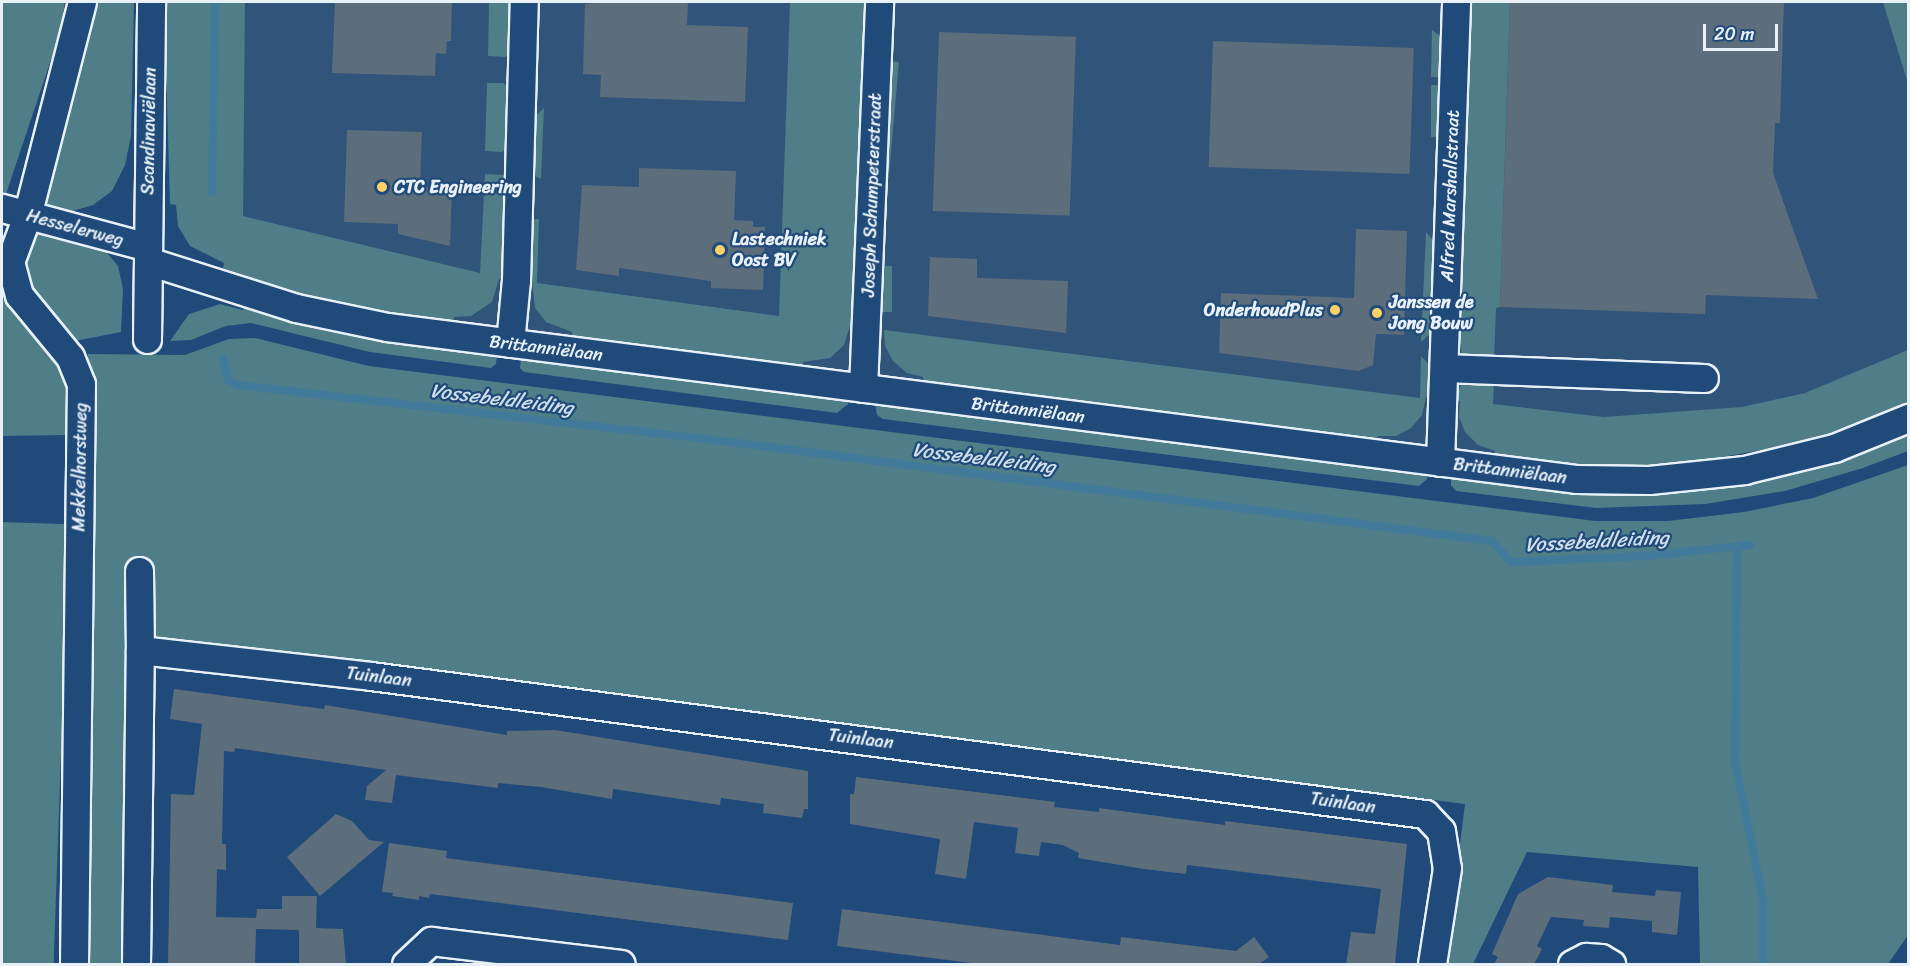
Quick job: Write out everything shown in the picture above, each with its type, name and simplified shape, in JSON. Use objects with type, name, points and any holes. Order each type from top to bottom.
[{"type":"street","name":"Mekkelhorstweg","points":[[74,964],[81,384],[70,357],[14,285],[10,262],[14,212],[82,2]]},
{"type":"street","name":"Scandinaviëlaan","points":[[148,254],[151,2]]},
{"type":"street","points":[[510,343],[516,280],[524,2]]},
{"type":"street","name":"Joseph Schumpeterstraat","points":[[863,388],[879,2]]},
{"type":"street","name":"Alfred Marshallstraat","points":[[1440,462],[1456,2]]},
{"type":"street","name":"Hesselerweg","points":[[14,212],[148,254]]},
{"type":"street","points":[[147,339],[148,254]]},
{"type":"street","name":"Brittanniëlaan","points":[[148,254],[335,318],[510,343],[1595,480],[1692,477],[1802,457],[1908,418]]},
{"type":"street","points":[[1444,368],[1704,378]]},
{"type":"street","points":[[135,964],[140,650],[139,571]]},
{"type":"street","name":"Tuinlaan","points":[[140,650],[371,676],[1425,814],[1441,831],[1447,868],[1432,964]]},
{"type":"street","points":[[406,964],[431,941],[621,964]]},
{"type":"street","points":[[1572,964],[1586,957],[1601,958],[1611,964]]},
{"type":"shaded area","points":[[203,2],[1908,2],[1908,380],[1565,472],[326,306],[203,229]]},
{"type":"green space","points":[[2,2],[65,2],[60,33],[6,194],[2,192]]},
{"type":"green space","points":[[93,2],[134,2],[131,136],[125,165],[112,191],[93,205],[73,211],[38,204]]},
{"type":"green space","points":[[164,2],[245,2],[243,216],[480,273],[485,174],[503,175],[506,178],[504,278],[499,279],[492,302],[471,316],[454,317],[454,322],[390,314],[299,294],[223,268],[224,263],[190,246],[178,226],[176,205],[170,204]]},
{"type":"green space","points":[[489,2],[512,2],[510,54],[505,57],[488,56]]},
{"type":"green space","points":[[790,2],[867,2],[856,323],[851,323],[844,345],[830,358],[803,362],[802,367],[572,338],[572,332],[546,322],[535,308],[532,282],[528,282],[530,225],[535,219],[539,219],[537,283],[779,316]]},
{"type":"green space","points":[[1468,2],[1510,2],[1500,307],[1496,308],[1494,359],[1469,359],[1469,355],[1462,355],[1460,343],[1456,343]]},
{"type":"green space","points":[[1883,2],[1908,2],[1908,83],[1901,61]]},
{"type":"green space","points":[[1432,30],[1444,39],[1443,77],[1431,77]]},
{"type":"green space","points":[[888,61],[899,62],[889,179],[878,178]]},
{"type":"green space","points":[[487,83],[503,83],[510,89],[506,149],[502,152],[485,151]]},
{"type":"green space","points":[[1431,85],[1442,85],[1442,137],[1431,137]]},
{"type":"green space","points":[[544,108],[541,179],[531,174],[533,118]]},
{"type":"green space","points":[[33,230],[98,246],[108,254],[118,266],[123,289],[121,332],[70,342],[39,304],[20,271]]},
{"type":"green space","points":[[1426,232],[1436,244],[1433,331],[1421,342]]},
{"type":"green space","points":[[881,266],[892,266],[892,312],[881,312]]},
{"type":"green space","points":[[2,279],[66,369],[70,413],[66,420],[67,435],[2,436]]},
{"type":"green space","points":[[220,304],[243,310],[245,305],[359,337],[497,355],[496,364],[491,368],[370,352],[251,323],[226,326],[191,340],[170,341],[189,314]]},
{"type":"green space","points":[[884,330],[1420,398],[1421,356],[1432,368],[1432,397],[1426,397],[1422,415],[1411,428],[1396,436],[1378,436],[1377,441],[923,382],[923,377],[907,373],[893,361],[885,346]]},
{"type":"green space","points":[[255,338],[369,366],[1595,521],[1668,521],[1744,512],[1813,498],[1908,465],[1908,935],[1888,964],[1700,964],[1698,867],[1527,852],[1473,964],[1445,964],[1465,804],[181,639],[180,647],[132,657],[123,964],[80,964],[88,354],[185,355],[229,339]],"holes":[[[526,419],[730,442],[869,462]]]},
{"type":"green space","points":[[1908,350],[1908,403],[1806,442],[1683,464],[1610,467],[1495,456],[1495,451],[1478,445],[1465,432],[1459,417],[1460,401],[1454,400],[1461,385],[1468,385],[1468,381],[1494,382],[1493,404],[1604,417],[1742,407],[1805,393]]},
{"type":"green space","points":[[521,358],[849,401],[837,413],[524,372],[520,368]]},
{"type":"green space","points":[[875,404],[1427,475],[1427,479],[1419,486],[883,419],[877,415]]},
{"type":"green space","points":[[1908,434],[1908,451],[1863,468],[1785,491],[1705,504],[1596,508],[1456,491],[1451,485],[1451,478],[1597,494],[1702,490],[1797,473]]},
{"type":"green space","points":[[2,522],[69,524],[54,964],[2,964]]},
{"type":"building","points":[[335,2],[452,2],[451,41],[447,41],[446,54],[436,53],[435,76],[332,73]]},
{"type":"building","points":[[688,2],[687,25],[748,27],[745,102],[600,97],[601,75],[583,74],[585,4]]},
{"type":"building","points":[[1510,2],[1784,2],[1780,123],[1775,123],[1773,173],[1818,299],[1706,295],[1705,314],[1500,307]]},
{"type":"building","points":[[939,32],[1076,37],[1070,216],[933,211]]},
{"type":"building","points":[[1213,41],[1414,48],[1409,174],[1209,167]]},
{"type":"building","name":"CTC Engineering","points":[[347,130],[422,132],[420,187],[452,187],[450,246],[398,234],[398,224],[344,222]]},
{"type":"building","points":[[639,168],[736,171],[734,220],[753,221],[753,227],[765,227],[763,290],[711,288],[711,281],[619,268],[619,276],[576,270],[582,185],[639,187]]},
{"type":"building","points":[[1356,229],[1407,231],[1404,335],[1376,334],[1373,365],[1359,371],[1219,353],[1221,293],[1354,298]]},
{"type":"building","points":[[930,257],[977,259],[977,278],[1068,281],[1066,333],[928,316]]},
{"type":"building","points":[[174,689],[324,709],[325,705],[507,735],[507,731],[555,730],[808,771],[808,809],[804,809],[802,818],[763,813],[764,804],[721,798],[720,805],[613,789],[612,799],[541,787],[498,783],[498,788],[396,775],[392,803],[365,800],[367,786],[386,770],[235,748],[234,752],[224,751],[222,844],[226,844],[226,870],[217,869],[216,917],[256,918],[257,909],[282,909],[282,896],[317,896],[316,928],[343,929],[346,964],[299,964],[299,930],[256,929],[255,964],[168,964],[171,794],[194,795],[202,724],[170,719]]},
{"type":"building","points":[[856,777],[1055,802],[1054,807],[1099,812],[1099,808],[1225,825],[1225,821],[1407,844],[1395,964],[1346,964],[1351,932],[1375,934],[1381,889],[1187,865],[1186,874],[1144,869],[1078,858],[1079,853],[1063,845],[1041,842],[1039,856],[1015,853],[1018,828],[974,822],[966,879],[935,874],[940,839],[850,824],[850,794],[854,794]]},
{"type":"building","points":[[336,814],[352,821],[369,840],[384,842],[320,896],[287,857]]},
{"type":"building","points":[[389,843],[447,851],[446,858],[793,903],[788,940],[430,894],[429,898],[419,896],[419,900],[392,896],[393,893],[382,892]]},
{"type":"building","points":[[1548,877],[1613,885],[1612,892],[1655,896],[1656,890],[1681,892],[1677,935],[1652,932],[1652,921],[1610,917],[1609,928],[1583,926],[1584,920],[1551,917],[1537,946],[1542,949],[1534,964],[1494,964],[1498,957],[1492,954],[1518,894]]},
{"type":"building","points":[[842,909],[1120,945],[1121,937],[1236,951],[1254,937],[1269,957],[1259,964],[979,964],[837,946]]},
{"type":"waterway","name":"Vossebeldleiding","points":[[212,192],[215,2]]},
{"type":"waterway","name":"Vossebeldleiding","points":[[223,358],[228,380],[238,385],[730,442],[1492,541],[1511,562],[1644,556],[1750,545]]},
{"type":"waterway","points":[[1737,547],[1735,762],[1763,900],[1763,964]]},
{"type":"place","name":"CTC Engineering","points":[[382,187]]},
{"type":"place","name":"Lastechniek Oost BV","points":[[720,250]]},
{"type":"place","name":"OnderhoudPlus","points":[[1335,310]]},
{"type":"place","name":"Janssen de Jong Bouw","points":[[1377,313]]}]
